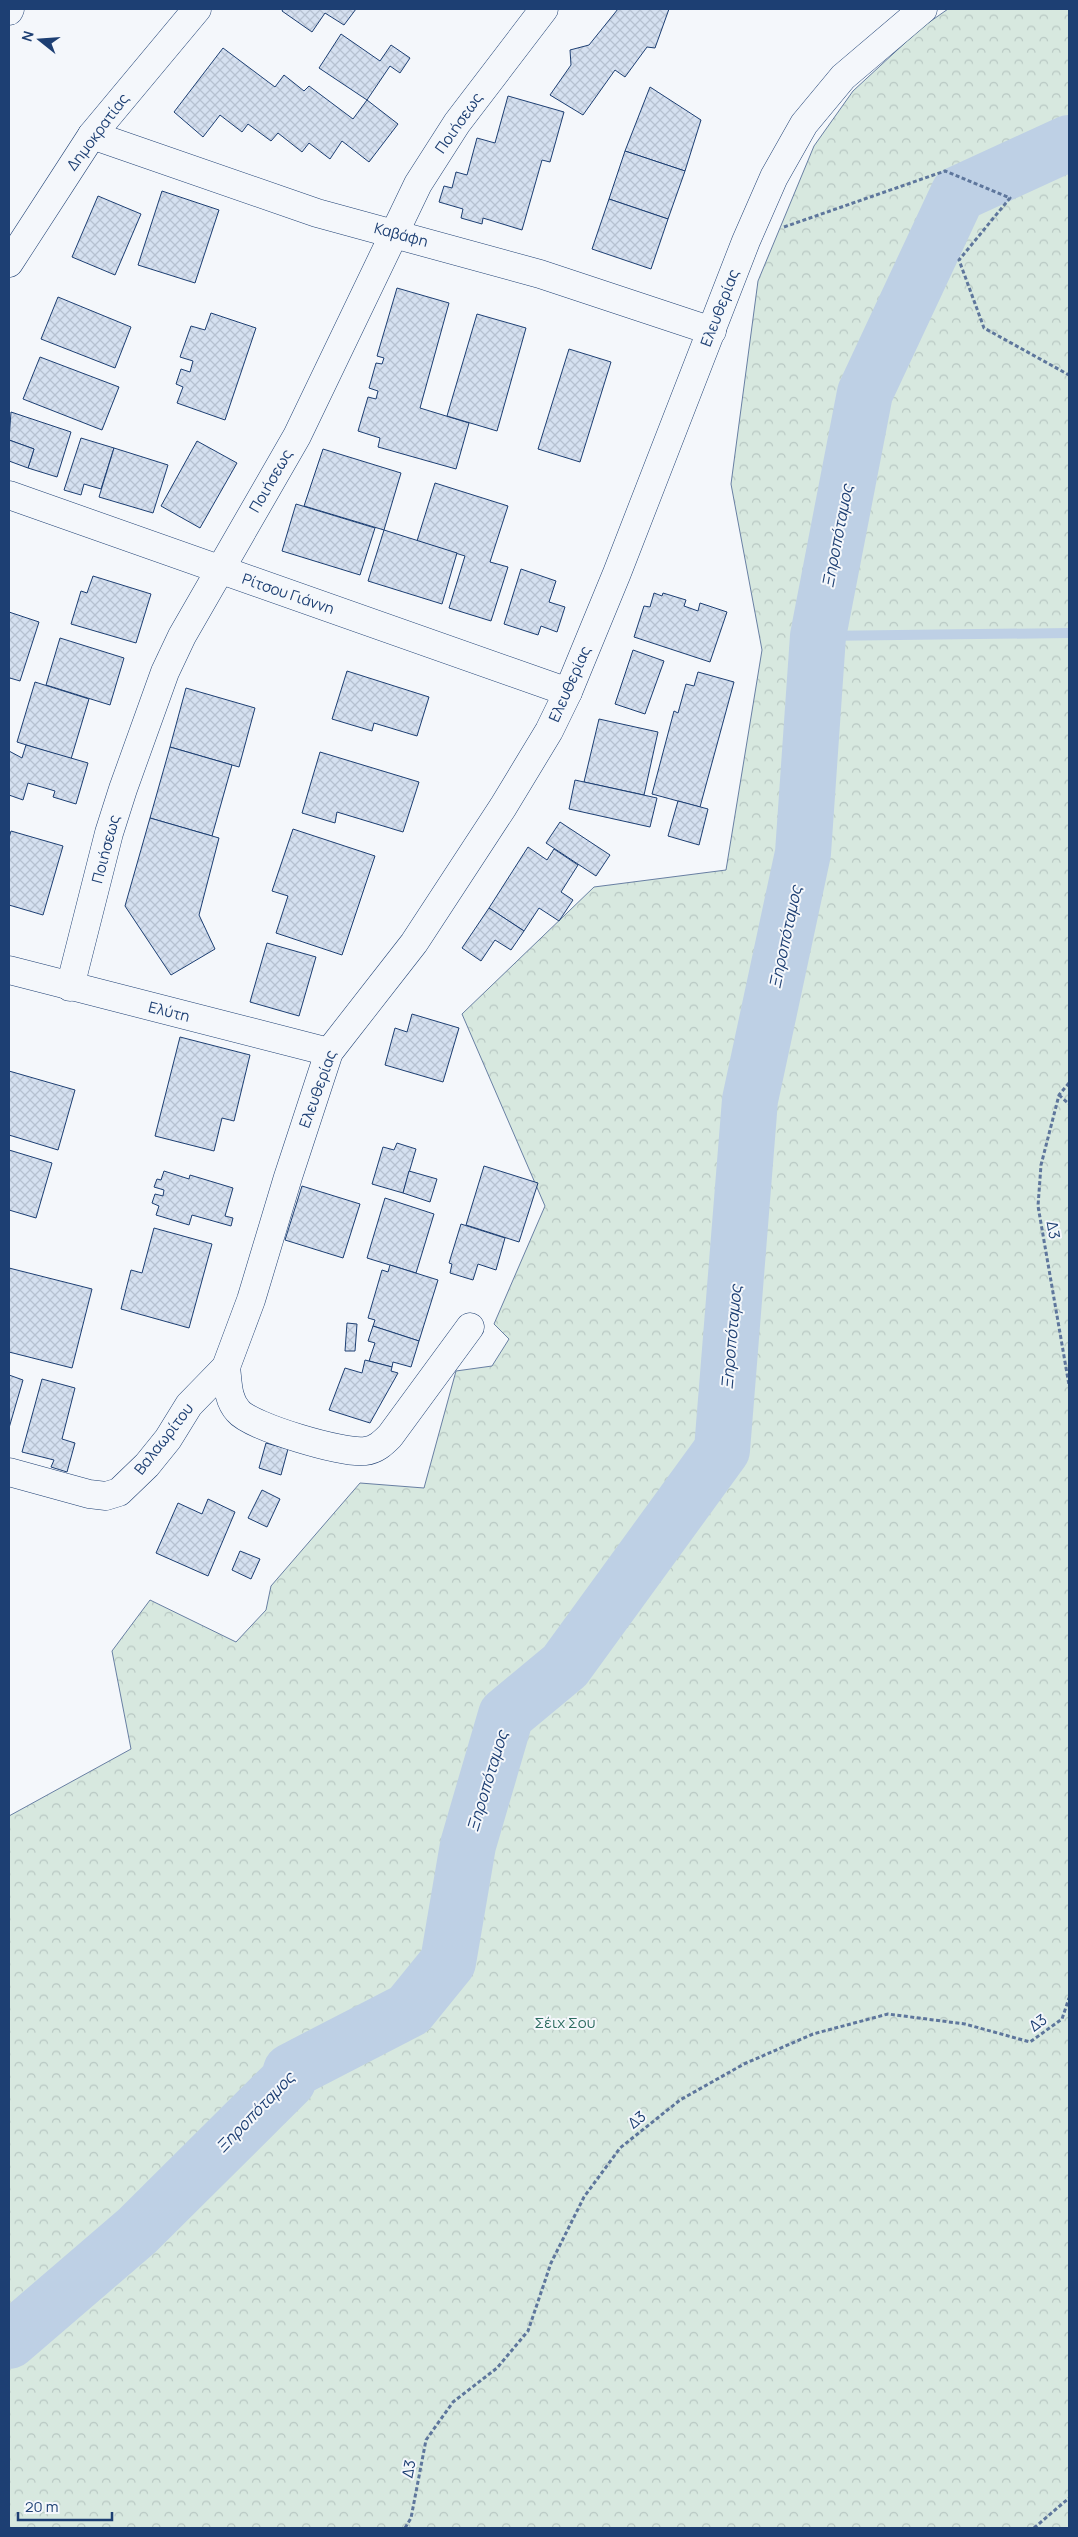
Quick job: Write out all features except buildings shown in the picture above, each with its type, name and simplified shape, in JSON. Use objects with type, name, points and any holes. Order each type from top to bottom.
[{"type":"street","name":"Δημοκρατίας","points":[[9,263],[92,135],[197,9]]},
{"type":"street","name":"Ποιήσεως","points":[[70,987],[109,833],[165,672],[182,636],[197,606],[220,570],[297,436],[328,374],[392,232],[418,184],[452,130],[544,9]]},
{"type":"street","name":"Ελευθερίας","points":[[226,1368],[251,1300],[288,1177],[329,1052],[420,935],[503,807],[549,731],[568,692],[617,573],[746,241],[774,177],[804,124],[843,77],[923,9]]},
{"type":"street","name":"Καβάφη","points":[[92,135],[318,212],[540,274],[712,331]]},
{"type":"street","name":"Ρίτσου Γιάννη","points":[[9,495],[568,692]]},
{"type":"street","name":"Ελύτη","points":[[9,970],[329,1052]]},
{"type":"street","points":[[226,1368],[231,1400],[238,1412],[246,1418],[263,1426],[332,1447],[367,1451],[377,1447],[390,1436],[470,1327]]},
{"type":"street","name":"Βαλαωρίτου","points":[[9,1472],[89,1494],[106,1496],[119,1492],[147,1465],[168,1439],[189,1405],[226,1368]]},
{"type":"path","points":[[746,241],[945,172],[1010,198],[959,260],[984,328],[1069,375]]},
{"type":"path","name":"Δ3","points":[[1069,1083],[1059,1095],[1042,1165],[1038,1206],[1069,1385]]},
{"type":"path","points":[[1059,1095],[1069,1104]]},
{"type":"path","name":"Δ3","points":[[405,2528],[411,2518],[426,2440],[453,2402],[497,2368],[528,2331],[555,2254],[584,2197],[620,2148],[680,2100],[744,2064],[814,2034],[888,2014],[965,2024],[1030,2042],[1062,2018],[1069,1998]]},
{"type":"path","points":[[1034,2528],[1069,2498]]},
{"type":"green space","name":"Σέιχ Σου","points":[[948,9],[1069,9],[1069,2528],[9,2528],[9,1816],[131,1749],[112,1651],[150,1600],[236,1642],[266,1610],[271,1586],[360,1483],[424,1488],[456,1371],[492,1366],[509,1339],[494,1324],[545,1206],[462,1014],[594,887],[726,870],[762,650],[731,484],[758,281],[814,146],[853,91],[921,28]]},
{"type":"waterway","name":"Ξηροπόταμος","points":[[9,2341],[137,2231],[288,2081],[291,2071],[409,2010],[448,1962],[468,1845],[506,1715],[565,1666],[722,1450],[750,1100],[803,853],[818,636],[865,393],[958,194],[1069,143]]},
{"type":"waterway","points":[[818,636],[1069,633]]}]
